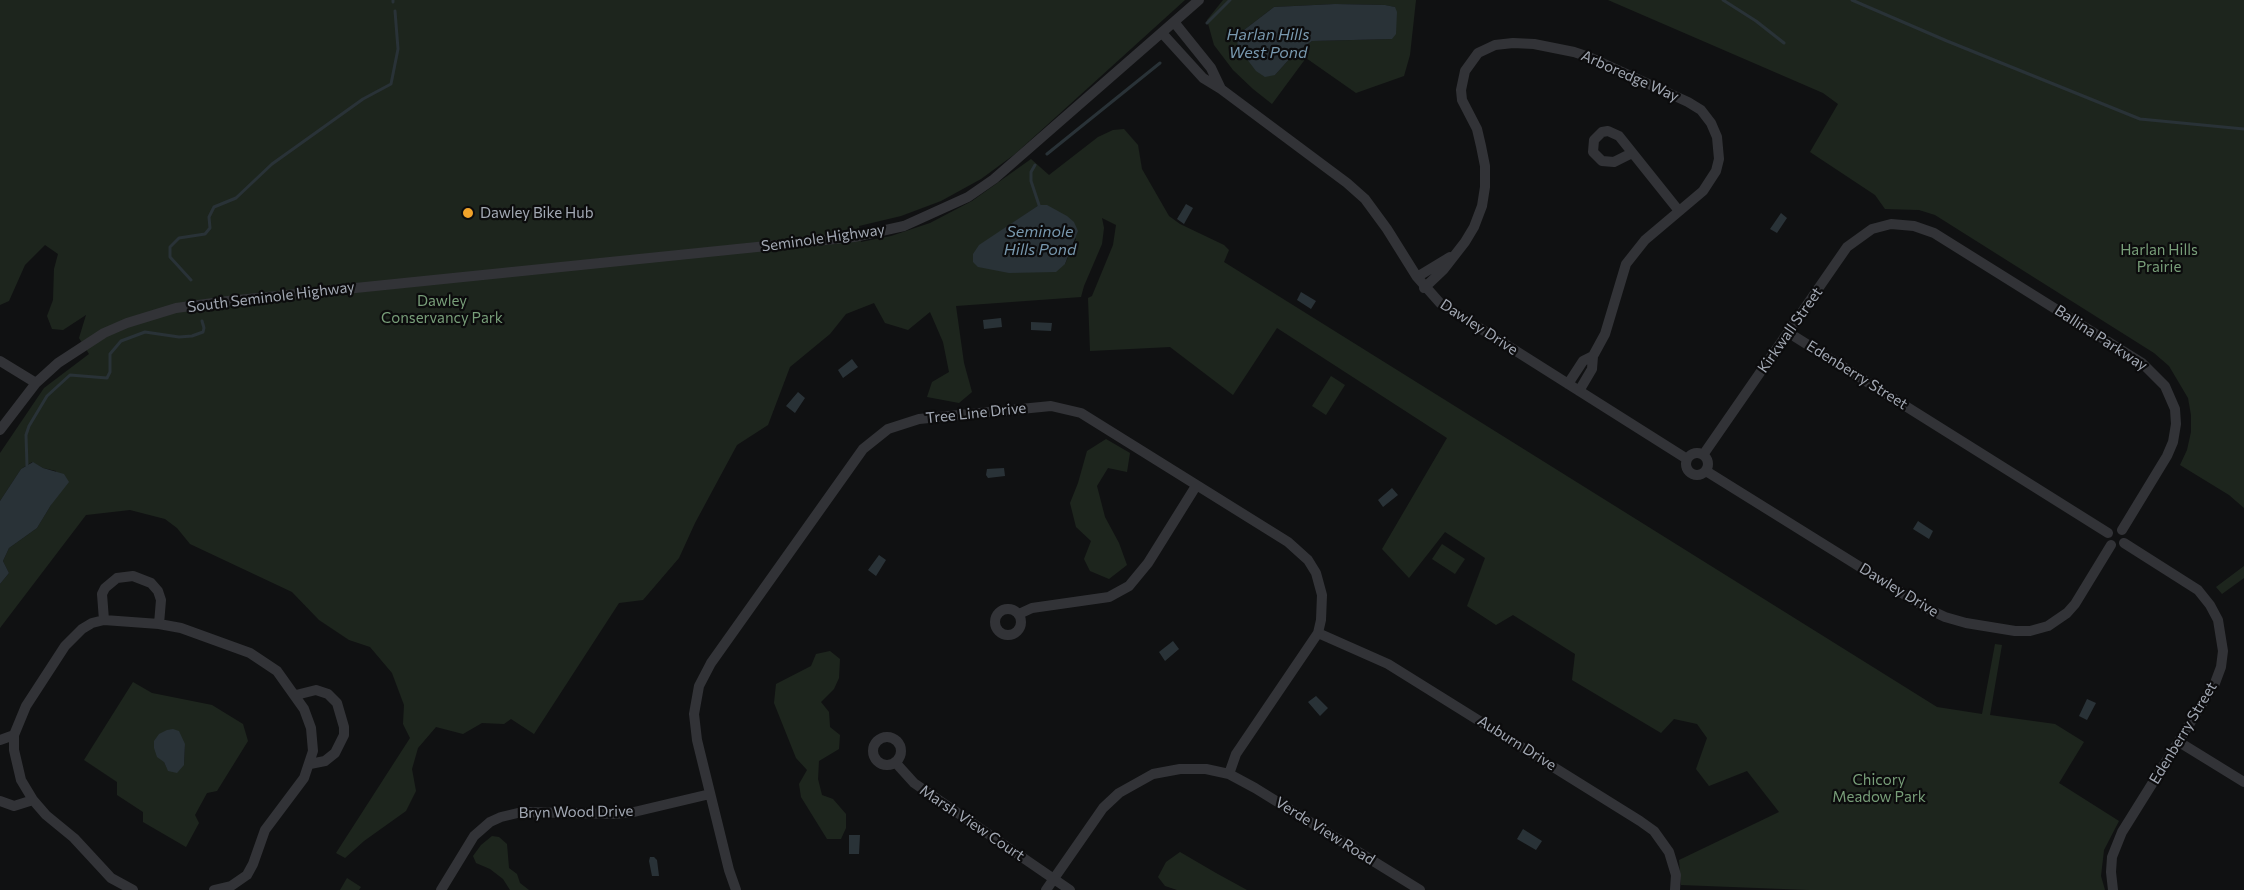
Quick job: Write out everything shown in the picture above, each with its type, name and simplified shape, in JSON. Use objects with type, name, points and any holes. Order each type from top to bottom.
[{"type":"street","name":"Seminole Highway","points":[[584,266],[854,237],[904,226],[968,197],[994,179],[1199,0]]},
{"type":"street","name":"Dawley Drive","points":[[1174,22],[1211,68],[1221,89]]},
{"type":"street","name":"Dawley Drive","points":[[1162,33],[1203,78],[1347,183],[1365,199],[1417,277],[1440,303],[1687,459]]},
{"type":"street","name":"Arboredge Way","points":[[1425,288],[1444,269],[1474,227],[1482,206],[1485,187],[1482,146],[1477,129],[1462,100],[1461,82],[1471,60],[1486,48],[1495,45],[1533,44],[1589,57],[1701,110],[1711,123],[1717,137],[1719,159],[1716,171],[1710,182],[1645,240],[1626,264],[1605,334],[1593,356],[1592,369],[1579,391]]},
{"type":"street","points":[[1632,153],[1679,211]]},
{"type":"street","name":"Kirkwall Street","points":[[1703,455],[1847,248],[1872,229],[1891,224]]},
{"type":"street","name":"Ballina Parkway","points":[[1891,224],[1914,226],[1934,233],[2142,363],[2160,379],[2175,409],[2176,424],[2173,442],[2167,456],[2122,530]]},
{"type":"street","name":"Arboredge Way","points":[[1417,277],[1453,255]]},
{"type":"street","name":"South Seminole Highway","points":[[0,430],[36,383],[58,363],[105,333],[151,314],[176,308],[239,300],[584,266]]},
{"type":"street","name":"Edenberry Street","points":[[1789,333],[2108,533]]},
{"type":"street","name":"Arboredge Way","points":[[1568,384],[1583,361],[1593,356]]},
{"type":"street","points":[[0,361],[36,383]]},
{"type":"street","name":"Tree Line Drive","points":[[736,890],[697,740],[694,714],[703,678],[854,461],[870,442],[888,429],[919,419],[1035,407],[1051,406],[1068,409],[1089,417],[1288,542],[1308,560],[1316,573],[1322,595],[1318,633],[1236,754],[1228,774]]},
{"type":"street","points":[[1694,453],[1703,455],[1708,461],[1706,471],[1696,476],[1690,473],[1686,466],[1687,459],[1694,453]]},
{"type":"street","name":"Dawley Drive","points":[[1706,471],[1926,608],[1966,623],[2015,632],[2048,626],[2067,613],[2075,604],[2111,545]]},
{"type":"street","points":[[1019,614],[1032,608],[1109,597],[1129,586],[1148,563],[1196,486]]},
{"type":"street","points":[[2114,528],[2122,530],[2125,534],[2124,543],[2117,546],[2111,545],[2108,541],[2108,533],[2114,528]]},
{"type":"street","name":"Edenberry Street","points":[[2114,890],[2111,872],[2116,844],[2215,683],[2221,667],[2223,651],[2218,620],[2210,604],[2198,590],[2124,543]]},
{"type":"street","points":[[104,620],[102,594],[105,588],[117,578],[133,576],[151,583],[158,591],[161,600],[159,624]]},
{"type":"street","points":[[133,890],[111,878],[74,838],[46,815],[33,800],[21,780],[16,764],[14,735],[26,706],[65,646],[82,629],[104,620],[182,628],[250,653],[277,671],[296,694],[304,709],[311,728],[313,751],[310,764],[294,794],[265,830],[247,875],[231,886],[214,890]]},
{"type":"street","name":"Auburn Drive","points":[[1318,633],[1388,664],[1654,831],[1669,852],[1676,875],[1675,890]]},
{"type":"street","points":[[296,694],[323,691],[337,703],[342,714],[344,735],[336,753],[325,761],[310,764]]},
{"type":"street","points":[[0,740],[14,735]]},
{"type":"street","points":[[2179,742],[2244,782]]},
{"type":"street","name":"Marsh View Court","points":[[895,762],[914,783],[1070,890]]},
{"type":"street","name":"Verde View Road","points":[[1046,890],[1103,808],[1119,793],[1153,774],[1180,769],[1206,769],[1228,774],[1254,788],[1419,890]]},
{"type":"street","name":"Bryn Wood Drive","points":[[441,890],[474,836],[490,822],[501,817],[522,812],[614,814],[634,812],[710,794]]},
{"type":"street","points":[[0,801],[14,806],[33,800]]},
{"type":"green space","name":"Dawley Conservancy Park","points":[[0,0],[1185,0],[1015,154],[981,179],[941,201],[901,216],[859,226],[861,242],[891,236],[930,223],[972,201],[1031,159],[1049,175],[1098,137],[1113,130],[1124,129],[1138,145],[1142,169],[1169,216],[1180,224],[1224,245],[1229,250],[1224,262],[1937,707],[1982,714],[1995,644],[2002,645],[1990,715],[2055,724],[2084,742],[2059,783],[2119,821],[2104,850],[2101,876],[2105,890],[1809,890],[1681,885],[1679,860],[1779,812],[1747,771],[1709,786],[1696,769],[1707,738],[1697,724],[1674,719],[1661,733],[1572,680],[1575,654],[1513,615],[1496,625],[1467,606],[1485,558],[1445,532],[1409,578],[1382,549],[1447,438],[1277,328],[1233,395],[1170,347],[1090,351],[1088,298],[1092,296],[1113,245],[1116,225],[1102,218],[1104,228],[1102,244],[1081,297],[956,306],[964,363],[972,392],[959,403],[927,397],[932,382],[949,372],[943,342],[930,312],[908,330],[885,323],[874,303],[846,314],[830,334],[790,367],[768,425],[737,445],[679,558],[643,600],[619,603],[534,734],[511,719],[504,724],[482,723],[463,734],[436,727],[418,748],[412,769],[416,791],[406,811],[364,841],[345,858],[336,853],[410,738],[403,724],[404,705],[392,673],[370,647],[349,640],[319,620],[292,592],[190,544],[177,528],[165,519],[130,510],[86,515],[0,628],[0,584],[9,573],[3,561],[9,548],[37,528],[51,505],[56,471],[32,462],[21,469],[0,501],[0,453],[44,388],[89,354],[79,338],[86,315],[63,330],[52,329],[47,316],[53,300],[54,269],[58,254],[45,245],[25,265],[9,301],[0,305]],"holes":[[[1039,205],[1076,239],[1065,264],[1011,224]]]},
{"type":"green space","points":[[1223,0],[1416,0],[1410,55],[1404,76],[1356,93],[1306,58],[1272,104],[1233,70],[1214,45],[1207,20]],"holes":[[[1335,4],[1395,7],[1392,39],[1312,41],[1293,55],[1275,75],[1246,57],[1237,45],[1244,30],[1274,7]]]},
{"type":"green space","name":"Harlan Hills Prairie","points":[[1608,0],[2244,0],[2244,508],[2229,495],[2180,465],[2187,450],[2191,432],[2188,398],[2169,366],[2154,353],[1935,215],[1919,210],[1885,209],[1875,195],[1810,152],[1838,104],[1823,93]]},
{"type":"green space","points":[[1331,376],[1345,385],[1326,415],[1312,406]]},
{"type":"green space","points":[[1106,439],[1130,453],[1127,472],[1108,468],[1097,486],[1105,517],[1119,543],[1127,565],[1109,579],[1090,571],[1084,559],[1091,541],[1076,527],[1070,503],[1087,451]]},
{"type":"green space","points":[[1442,544],[1465,559],[1455,574],[1432,559]]},
{"type":"green space","points":[[2244,566],[2244,578],[2222,594],[2216,587]]},
{"type":"green space","points":[[830,651],[840,659],[839,678],[834,689],[821,702],[829,712],[830,727],[840,735],[839,749],[819,761],[818,779],[822,795],[833,799],[846,814],[846,828],[841,839],[827,839],[801,797],[799,784],[807,770],[796,758],[774,703],[776,684],[811,666],[816,654]]},
{"type":"green space","points":[[133,682],[152,693],[212,705],[243,724],[248,741],[217,791],[207,793],[195,815],[199,823],[186,847],[143,822],[143,812],[117,795],[117,782],[84,760]],"holes":[[[185,744],[184,765],[167,768],[164,762]]]},
{"type":"green space","points":[[492,836],[499,837],[507,844],[509,868],[517,874],[520,883],[529,890],[510,890],[503,879],[490,869],[476,863],[473,856]]},
{"type":"green space","points":[[1180,852],[1247,890],[1177,890],[1165,886],[1158,877],[1166,862]]},
{"type":"green space","points":[[347,878],[361,887],[359,890],[340,890]]},
{"type":"water","name":"Harlan Hills West Pond","points":[[1335,4],[1395,7],[1397,12],[1396,34],[1392,39],[1312,41],[1293,55],[1275,75],[1265,77],[1256,71],[1237,46],[1238,39],[1244,30],[1274,7]]},
{"type":"water","points":[[1186,204],[1193,208],[1184,224],[1177,219]]},
{"type":"water","name":"Seminole Hills Pond","points":[[1039,205],[1047,205],[1067,216],[1074,222],[1078,231],[1065,264],[1056,272],[1009,273],[978,267],[973,262],[973,254],[979,245]]},
{"type":"water","points":[[1781,213],[1787,218],[1777,233],[1770,229]]},
{"type":"water","points":[[1301,292],[1316,301],[1311,309],[1297,300]]},
{"type":"water","points":[[1001,318],[1002,327],[984,329],[983,320]]},
{"type":"water","points":[[1031,322],[1052,323],[1051,331],[1031,330]]},
{"type":"water","points":[[852,359],[858,367],[843,378],[838,370]]},
{"type":"water","points":[[798,392],[805,398],[795,413],[786,406]]},
{"type":"water","points":[[33,462],[43,468],[64,474],[69,482],[37,528],[9,548],[3,561],[9,573],[0,584],[0,501],[21,469]]},
{"type":"water","points":[[1004,468],[1005,476],[988,478],[986,475],[987,469]]},
{"type":"water","points":[[1392,488],[1398,495],[1383,507],[1378,500]]},
{"type":"water","points":[[1918,521],[1933,531],[1929,539],[1913,529]]},
{"type":"water","points":[[879,555],[886,560],[876,576],[868,570]]},
{"type":"water","points":[[1173,641],[1179,649],[1165,661],[1159,652]]},
{"type":"water","points":[[1316,696],[1328,708],[1320,716],[1308,702]]},
{"type":"water","points":[[2087,699],[2096,703],[2087,720],[2079,716]]},
{"type":"water","points":[[173,729],[179,731],[185,744],[184,765],[177,773],[168,771],[164,762],[157,757],[154,748],[154,741],[159,734]]},
{"type":"water","points":[[1523,829],[1542,841],[1536,850],[1517,839]]},
{"type":"water","points":[[849,835],[860,835],[859,854],[849,854]]},
{"type":"water","points":[[650,857],[657,860],[659,876],[652,876]]},
{"type":"waterway","points":[[1207,23],[1230,0]]},
{"type":"waterway","points":[[1723,0],[1756,21],[1784,43]]},
{"type":"waterway","points":[[1852,0],[2140,119],[2244,129]]},
{"type":"waterway","points":[[191,280],[170,257],[170,247],[179,238],[205,234],[210,228],[209,217],[214,207],[236,198],[272,164],[363,99],[391,84],[398,49],[395,11]]},
{"type":"waterway","points":[[1047,154],[1160,63]]},
{"type":"waterway","points":[[1035,165],[1031,172],[1031,181],[1039,205]]},
{"type":"waterway","points":[[27,466],[26,435],[29,426],[47,396],[70,375],[107,378],[110,372],[110,354],[121,341],[145,332],[179,337],[192,336],[203,332],[202,321]]},
{"type":"place","name":"Dawley Bike Hub","points":[[468,213]]},
{"type":"park label","name":"Chicory Meadow Park","points":[[1879,788]]}]
